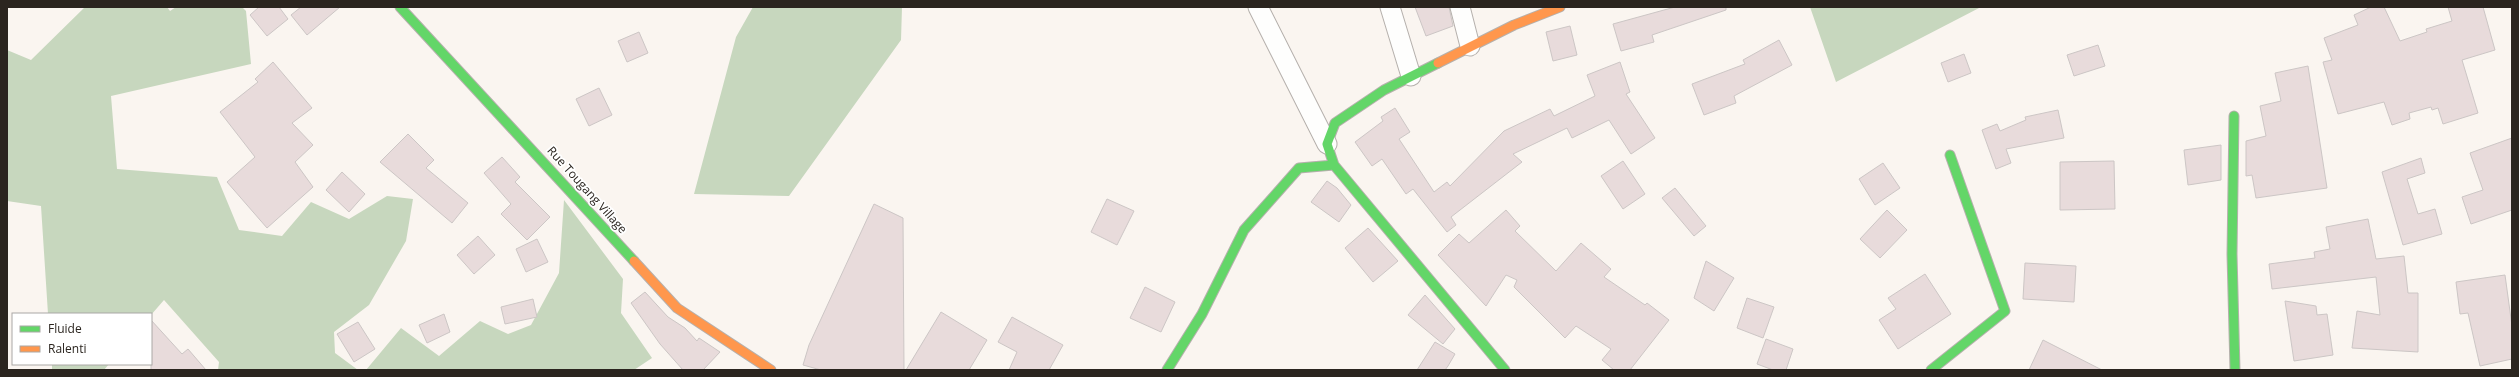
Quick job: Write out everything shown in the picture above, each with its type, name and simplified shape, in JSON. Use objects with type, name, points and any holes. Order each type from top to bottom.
[{"type":"street","name":"Rue Tougang Village","points":[[400,7],[678,308],[771,370]]},
{"type":"street","points":[[1258,7],[1327,144],[1334,165],[1505,370]]},
{"type":"street","points":[[1390,7],[1411,76]]},
{"type":"street","points":[[1460,7],[1470,46]]},
{"type":"street","points":[[1327,144],[1335,124],[1384,90],[1514,25],[1560,7]]},
{"type":"street","points":[[2234,116],[2232,254],[2235,370]]},
{"type":"street","points":[[1931,370],[2005,311],[1950,155]]},
{"type":"street","points":[[1167,370],[1202,314],[1244,230],[1299,168],[1334,165]]},
{"type":"green space","points":[[85,7],[167,7],[170,11],[176,7],[242,7],[246,11],[251,64],[111,96],[117,169],[217,177],[239,230],[282,236],[311,202],[349,219],[387,196],[413,199],[406,241],[369,305],[334,332],[335,353],[358,370],[218,370],[219,362],[164,300],[152,314],[48,313],[41,206],[7,201],[7,50],[31,60]]},
{"type":"green space","points":[[753,7],[902,7],[901,40],[789,196],[694,194],[736,37]]},
{"type":"green space","points":[[1810,7],[1981,7],[1836,82]]},
{"type":"green space","points":[[564,200],[623,279],[621,313],[652,358],[634,370],[366,370],[401,328],[439,356],[480,321],[508,334],[531,325],[559,273]]},
{"type":"green space","points":[[52,365],[108,365],[104,370],[52,370]]},
{"type":"building","points":[[259,7],[279,7],[288,19],[267,36],[250,15]]},
{"type":"building","points":[[301,7],[340,7],[307,35],[291,15]]},
{"type":"building","points":[[1415,7],[1449,7],[1453,26],[1426,36]]},
{"type":"building","points":[[1675,7],[1726,7],[1726,10],[1652,35],[1654,42],[1621,51],[1613,24]]},
{"type":"building","points":[[2371,7],[2384,7],[2400,41],[2427,32],[2426,29],[2452,21],[2448,7],[2483,7],[2495,50],[2462,60],[2478,113],[2443,124],[2438,108],[2432,110],[2431,107],[2409,113],[2410,119],[2392,125],[2384,102],[2338,114],[2323,62],[2332,60],[2324,38],[2358,25],[2354,15]]},
{"type":"building","points":[[1570,26],[1577,55],[1553,61],[1546,32]]},
{"type":"building","points":[[639,32],[648,53],[627,62],[618,41]]},
{"type":"building","points":[[1779,40],[1792,65],[1734,96],[1736,103],[1704,115],[1692,84],[1745,64],[1743,60]]},
{"type":"building","points":[[2098,45],[2105,66],[2074,76],[2067,55]]},
{"type":"building","points":[[1964,54],[1971,73],[1948,82],[1941,63]]},
{"type":"building","points":[[273,62],[312,108],[292,123],[313,145],[295,162],[313,187],[267,228],[227,182],[255,157],[220,112],[258,82],[255,79]]},
{"type":"building","points":[[1620,62],[1630,92],[1626,94],[1655,138],[1631,154],[1609,120],[1572,138],[1567,128],[1513,154],[1522,162],[1451,217],[1456,225],[1447,232],[1413,189],[1406,194],[1382,159],[1372,166],[1355,142],[1383,121],[1381,117],[1395,108],[1410,132],[1399,139],[1434,192],[1447,182],[1450,186],[1504,131],[1550,109],[1554,116],[1595,96],[1587,75]]},
{"type":"building","points":[[2308,66],[2327,188],[2256,198],[2252,175],[2246,176],[2246,141],[2266,136],[2260,106],[2281,101],[2275,73]]},
{"type":"building","points":[[599,88],[612,115],[589,126],[576,99]]},
{"type":"building","points":[[2058,110],[2064,138],[2006,149],[2011,163],[1996,169],[1982,130],[1997,124],[2000,131],[2026,120],[2025,117]]},
{"type":"building","points":[[408,134],[434,160],[426,168],[468,203],[452,223],[380,162]]},
{"type":"building","points":[[2512,138],[2512,210],[2471,224],[2462,197],[2483,190],[2470,153]]},
{"type":"building","points":[[2221,145],[2221,180],[2188,185],[2184,150]]},
{"type":"building","points":[[502,157],[520,177],[515,182],[550,217],[527,240],[501,214],[511,204],[484,173]]},
{"type":"building","points":[[2421,158],[2425,173],[2407,179],[2418,214],[2435,209],[2442,234],[2403,245],[2382,172]]},
{"type":"building","points":[[1623,161],[1645,194],[1623,209],[1601,176]]},
{"type":"building","points":[[2114,161],[2115,209],[2060,210],[2060,162]]},
{"type":"building","points":[[1883,163],[1900,188],[1875,205],[1859,179]]},
{"type":"building","points":[[342,172],[365,194],[349,212],[326,190]]},
{"type":"building","points":[[1327,181],[1337,188],[1351,205],[1339,222],[1311,202]]},
{"type":"building","points":[[1675,188],[1706,226],[1694,236],[1662,198]]},
{"type":"building","points":[[1107,199],[1134,211],[1117,245],[1091,232]]},
{"type":"building","points":[[874,204],[903,218],[904,370],[821,370],[803,365],[809,345]]},
{"type":"building","points":[[1506,210],[1520,226],[1515,231],[1556,271],[1581,243],[1611,269],[1604,277],[1645,305],[1647,303],[1669,320],[1630,370],[1614,370],[1602,360],[1611,349],[1576,326],[1565,338],[1514,287],[1517,280],[1506,275],[1486,306],[1438,255],[1459,234],[1469,243]]},
{"type":"building","points":[[1887,210],[1907,230],[1880,258],[1860,239]]},
{"type":"building","points":[[2368,219],[2376,259],[2404,256],[2408,293],[2418,293],[2418,352],[2352,348],[2357,311],[2380,315],[2376,277],[2272,289],[2269,264],[2315,258],[2314,252],[2330,249],[2326,227]]},
{"type":"building","points":[[1368,228],[1398,261],[1373,282],[1345,248]]},
{"type":"building","points":[[478,236],[495,255],[474,274],[457,255]]},
{"type":"building","points":[[537,239],[548,262],[526,272],[516,249]]},
{"type":"building","points":[[1706,261],[1734,278],[1714,311],[1694,298]]},
{"type":"building","points":[[2025,263],[2076,266],[2074,302],[2023,299]]},
{"type":"building","points":[[1925,274],[1951,314],[1898,349],[1879,320],[1896,309],[1888,298]]},
{"type":"building","points":[[2505,275],[2512,326],[2512,359],[2480,366],[2468,313],[2460,314],[2456,282]]},
{"type":"building","points":[[1145,287],[1175,302],[1161,332],[1130,318]]},
{"type":"building","points":[[645,292],[668,317],[685,328],[697,341],[699,338],[720,352],[703,370],[683,370],[660,344],[631,303]]},
{"type":"building","points":[[1425,295],[1455,329],[1443,344],[1408,315]]},
{"type":"building","points":[[1747,298],[1774,307],[1763,338],[1737,328]]},
{"type":"building","points":[[533,299],[537,317],[505,324],[501,307]]},
{"type":"building","points":[[2285,301],[2316,306],[2317,315],[2327,314],[2333,355],[2294,361]]},
{"type":"building","points":[[941,312],[987,340],[969,370],[906,370]]},
{"type":"building","points":[[444,314],[450,332],[427,343],[419,325]]},
{"type":"building","points":[[1012,317],[1063,345],[1049,370],[1009,370],[1017,352],[998,342]]},
{"type":"building","points":[[152,321],[182,354],[188,349],[206,370],[151,370]]},
{"type":"building","points":[[358,322],[375,349],[354,362],[337,334]]},
{"type":"building","points":[[1766,339],[1793,349],[1786,370],[1773,370],[1757,364]]},
{"type":"building","points":[[2043,340],[2102,370],[2029,370]]},
{"type":"building","points":[[1435,342],[1455,354],[1448,366],[1445,370],[1417,370]]},
{"type":"traffic: fast","points":[[400,7],[634,261]]},
{"type":"traffic: fast","points":[[1438,63],[1384,90],[1335,123],[1327,144],[1334,165],[1505,370]]},
{"type":"traffic: fast","points":[[2234,116],[2232,254],[2235,370]]},
{"type":"traffic: fast","points":[[1931,370],[2005,311],[1950,155]]},
{"type":"traffic: fast","points":[[1167,370],[1202,314],[1244,230],[1299,168],[1334,165]]},
{"type":"traffic: slow","points":[[1438,63],[1514,25],[1560,7]]},
{"type":"traffic: slow","points":[[634,261],[677,308],[771,370]]}]
